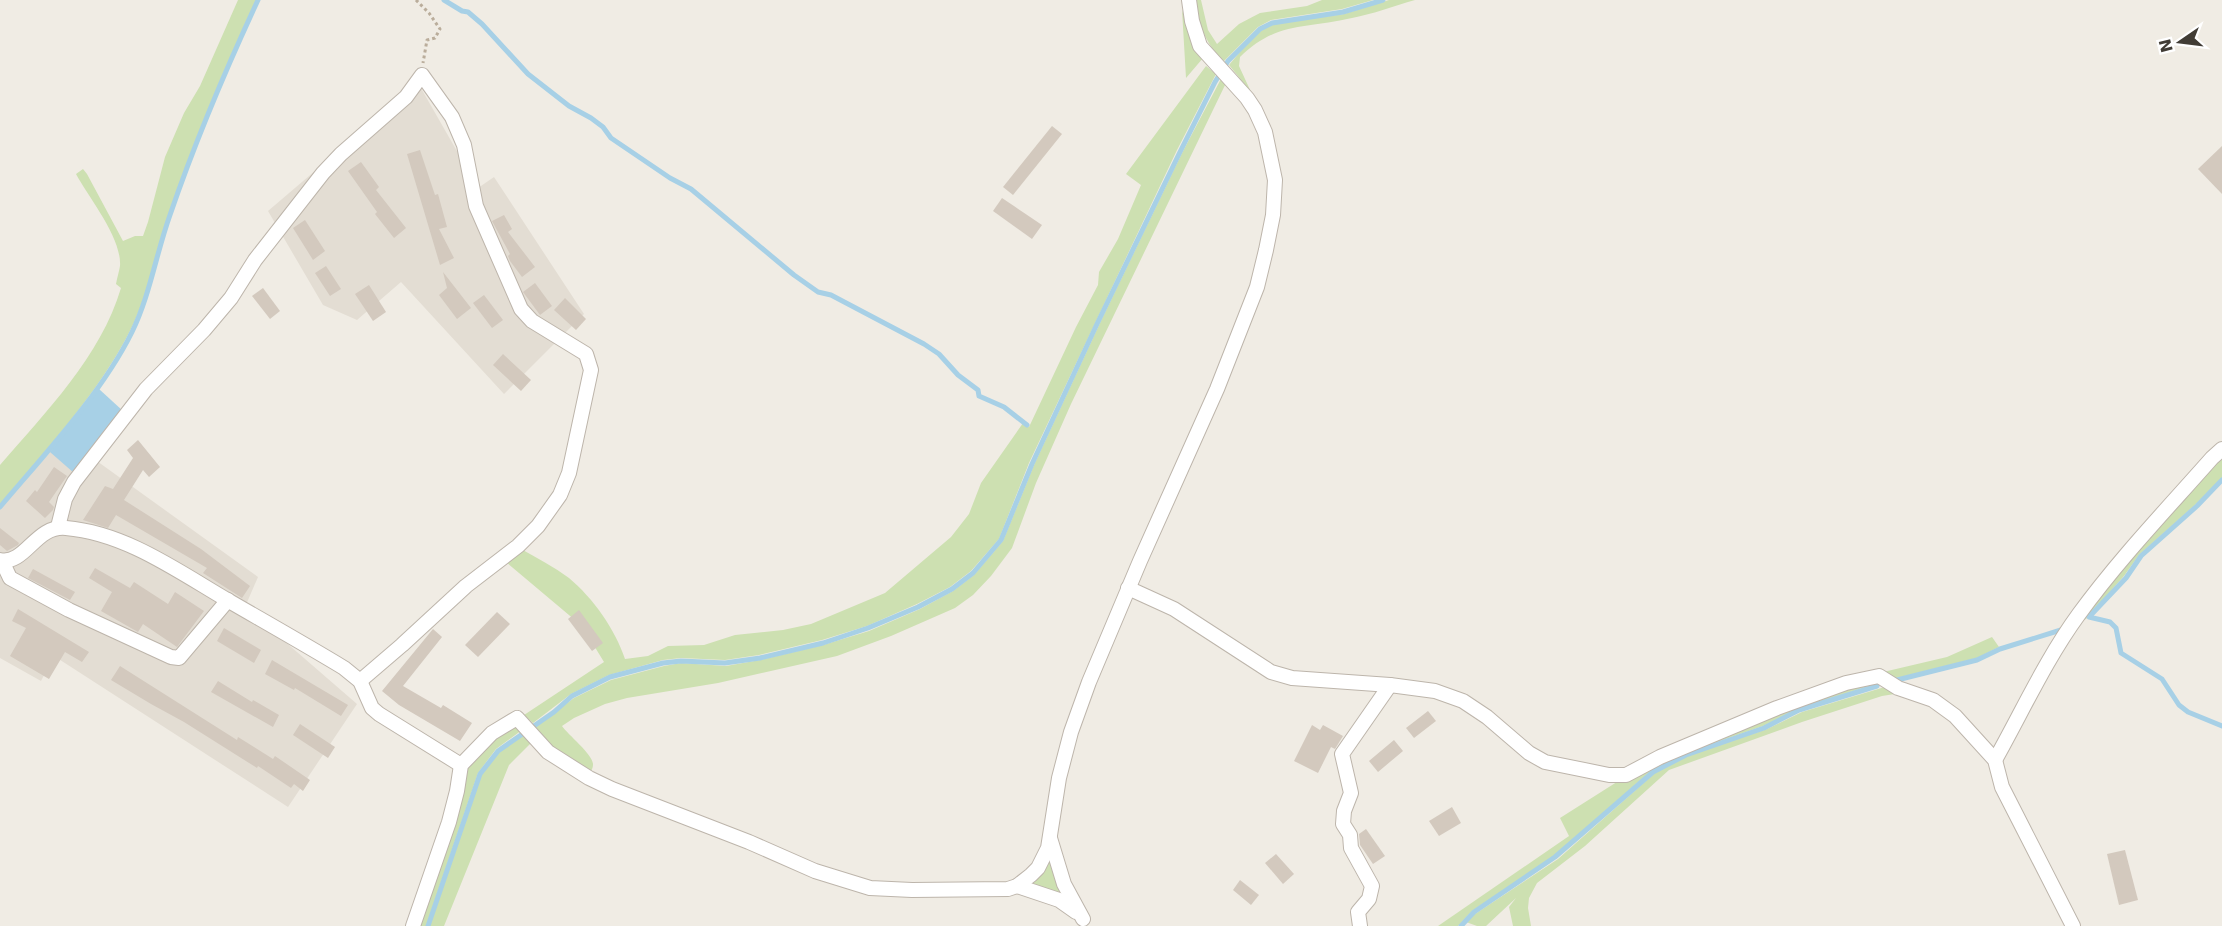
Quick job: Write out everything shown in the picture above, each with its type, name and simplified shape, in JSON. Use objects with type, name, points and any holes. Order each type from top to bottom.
[{"type":"street","points":[[413,926],[449,822],[461,765],[492,733],[517,718],[548,752],[612,789],[847,882],[890,890],[1008,889],[1017,885],[1038,868],[1048,848],[1059,778],[1071,732],[1128,588],[1217,390],[1257,287],[1273,215],[1275,180],[1265,132],[1255,110],[1200,46],[1192,21],[1189,0]]},
{"type":"street","points":[[58,527],[65,499],[74,482],[146,389],[204,330],[231,298],[255,260],[323,173],[341,154],[406,97],[422,75],[452,117],[464,145],[476,206],[522,309],[532,321],[586,354],[591,370],[569,473],[560,495],[538,526],[518,546],[466,586],[360,681]]},
{"type":"street","points":[[1995,760],[2078,615],[2127,555],[2222,449]]},
{"type":"street","points":[[228,600],[179,658],[171,657],[69,610],[10,578],[1,560],[17,557],[48,530],[58,527],[101,536],[153,555],[344,668],[360,681],[372,708],[379,714],[461,765]]},
{"type":"street","points":[[1128,588],[1174,609],[1271,672],[1292,678],[1390,685],[1435,691],[1463,701],[1487,717],[1529,753],[1545,762],[1609,775],[1626,776],[1660,757],[1777,708],[1846,683],[1879,676],[1898,688],[1933,700],[1955,716],[1995,760],[2002,787],[2073,926]]},
{"type":"street","points":[[1360,926],[1358,912],[1369,899],[1372,886],[1351,849],[1350,834],[1343,824],[1344,811],[1351,793],[1342,754],[1390,685]]},
{"type":"street","points":[[1050,836],[1065,884],[1087,923]]},
{"type":"street","points":[[1017,885],[1072,907],[1087,923]]},
{"type":"path","points":[[416,0],[440,29],[435,38],[427,40],[422,75]]},
{"type":"shaded area","points":[[418,83],[478,188],[494,177],[584,314],[504,394],[401,282],[357,320],[323,305],[268,211]]},
{"type":"shaded area","points":[[51,428],[258,577],[245,607],[357,704],[288,807],[54,656],[41,681],[0,658],[0,489]]},
{"type":"green space","points":[[238,0],[256,0],[220,80],[188,161],[168,216],[136,319],[116,356],[86,401],[0,504],[0,465],[53,404],[86,360],[112,313],[121,288],[116,284],[120,266],[116,243],[76,174],[83,169],[87,174],[123,241],[135,236],[143,236],[165,157],[184,113],[200,86]]},
{"type":"green space","points":[[1194,0],[1201,0],[1208,30],[1217,44],[1239,24],[1260,13],[1307,6],[1322,0],[1373,0],[1342,9],[1271,20],[1258,27],[1224,61],[1212,48],[1204,33]]},
{"type":"green space","points":[[1389,0],[1415,0],[1360,16],[1292,28],[1266,37],[1254,45],[1240,57],[1239,66],[1251,92],[1229,65],[1250,40],[1272,24],[1344,14]]},
{"type":"green space","points":[[1182,10],[1192,43],[1203,58],[1186,78]]},
{"type":"green space","points":[[1206,66],[1216,74],[1177,150],[1029,463],[999,539],[971,571],[950,587],[867,626],[822,640],[759,655],[725,660],[681,658],[663,660],[609,675],[571,694],[533,723],[524,715],[604,662],[582,626],[506,562],[521,549],[563,574],[578,586],[609,625],[625,659],[648,656],[668,646],[704,645],[735,635],[783,630],[811,624],[885,593],[951,537],[969,514],[981,483],[1023,423],[1029,427],[1098,285],[1099,272],[1118,239],[1141,185],[1126,174]]},
{"type":"green space","points":[[1222,77],[1227,81],[1071,404],[1036,483],[1012,548],[973,595],[955,608],[891,636],[837,656],[718,683],[627,698],[605,704],[574,718],[562,726],[592,761],[590,774],[573,767],[531,730],[574,698],[611,680],[681,663],[726,666],[823,645],[869,631],[920,609],[953,591],[974,575],[1003,541],[1034,465],[1099,325],[1182,153]]},
{"type":"green space","points":[[2222,452],[2222,478],[2139,555],[2124,576],[2086,619],[2076,623]]},
{"type":"green space","points":[[1992,637],[1999,647],[1977,658],[1889,680],[1879,673],[1947,657]]},
{"type":"green space","points":[[1881,682],[1799,709],[1763,726],[1686,753],[1652,770],[1554,856],[1472,911],[1458,926],[1438,926],[1569,836],[1560,818],[1620,780],[1662,760],[1853,685]]},
{"type":"green space","points":[[1888,686],[1901,693],[1882,696],[1802,722],[1669,770],[1585,846],[1537,883],[1529,898],[1531,926],[1513,926],[1509,907],[1516,898],[1486,926],[1466,922],[1558,859],[1656,772],[1687,756],[1767,729],[1802,712]]},
{"type":"green space","points":[[516,722],[522,730],[496,749],[478,773],[426,926],[417,926],[464,765],[494,736]]},
{"type":"green space","points":[[524,733],[532,742],[509,765],[444,926],[429,926],[481,775],[498,751]]},
{"type":"green space","points":[[1051,858],[1068,900],[1028,885]]},
{"type":"water","points":[[99,389],[123,411],[74,473],[50,452]]},
{"type":"building","points":[[1052,126],[1062,134],[1013,195],[1003,187]]},
{"type":"building","points":[[2222,146],[2222,194],[2198,169]]},
{"type":"building","points":[[420,150],[435,195],[438,194],[447,227],[439,229],[454,258],[440,265],[407,154]]},
{"type":"building","points":[[361,162],[379,187],[376,190],[406,228],[394,238],[375,214],[377,212],[348,171]]},
{"type":"building","points":[[1002,198],[1042,225],[1032,239],[993,211]]},
{"type":"building","points":[[504,215],[512,229],[508,232],[535,267],[522,277],[510,261],[508,256],[510,254],[492,221]]},
{"type":"building","points":[[305,220],[325,251],[313,260],[293,228]]},
{"type":"building","points":[[326,266],[341,289],[330,296],[315,273]]},
{"type":"building","points":[[443,272],[471,308],[457,319],[439,295],[447,288]]},
{"type":"building","points":[[535,283],[552,306],[540,315],[523,292]]},
{"type":"building","points":[[369,285],[386,312],[373,321],[355,294]]},
{"type":"building","points":[[263,288],[280,311],[270,319],[252,296]]},
{"type":"building","points":[[484,295],[503,320],[492,328],[473,303]]},
{"type":"building","points":[[565,298],[586,319],[576,330],[554,310]]},
{"type":"building","points":[[503,354],[531,380],[521,391],[493,365]]},
{"type":"building","points":[[138,440],[160,467],[149,477],[143,470],[124,500],[201,549],[250,586],[242,598],[203,573],[207,568],[116,515],[108,528],[83,520],[105,486],[113,489],[133,458],[127,450]]},
{"type":"building","points":[[54,467],[67,476],[49,502],[54,507],[45,518],[26,501],[35,490],[37,492]]},
{"type":"building","points":[[0,528],[19,543],[18,545],[7,551],[0,545]]},
{"type":"building","points":[[95,568],[130,588],[134,582],[168,604],[175,592],[204,611],[177,647],[143,624],[138,632],[101,611],[112,592],[89,578]]},
{"type":"building","points":[[33,569],[75,592],[70,600],[28,578]]},
{"type":"building","points":[[18,609],[89,652],[82,662],[65,652],[49,679],[10,656],[26,628],[12,621]]},
{"type":"building","points":[[579,610],[603,643],[592,651],[568,619]]},
{"type":"building","points":[[497,612],[510,624],[478,657],[465,645]]},
{"type":"building","points":[[224,628],[261,650],[254,663],[217,641]]},
{"type":"building","points":[[433,629],[442,637],[403,686],[441,708],[443,705],[472,723],[460,741],[399,705],[382,691]]},
{"type":"building","points":[[272,660],[348,705],[341,716],[295,688],[294,690],[265,674]]},
{"type":"building","points":[[120,666],[237,740],[238,737],[273,759],[275,756],[310,780],[303,791],[294,784],[291,788],[258,766],[257,768],[111,680]]},
{"type":"building","points":[[218,681],[279,715],[273,727],[211,692]]},
{"type":"building","points":[[1428,711],[1436,721],[1414,738],[1406,728]]},
{"type":"building","points":[[300,724],[335,747],[328,758],[293,735]]},
{"type":"building","points":[[1312,725],[1320,730],[1323,725],[1343,736],[1335,749],[1331,747],[1318,773],[1294,761]]},
{"type":"building","points":[[1394,740],[1403,751],[1378,772],[1369,761]]},
{"type":"building","points":[[1452,807],[1461,823],[1439,836],[1429,821]]},
{"type":"building","points":[[1366,829],[1385,856],[1373,864],[1360,845],[1359,834]]},
{"type":"building","points":[[2125,850],[2138,900],[2119,905],[2107,854]]},
{"type":"building","points":[[1276,854],[1294,874],[1283,884],[1265,863]]},
{"type":"building","points":[[1240,880],[1259,895],[1251,905],[1233,890]]},
{"type":"waterway","points":[[0,507],[89,400],[120,355],[132,332],[144,304],[165,230],[190,161],[222,80],[258,0]]},
{"type":"waterway","points":[[444,0],[468,12],[482,24],[528,74],[569,106],[603,127],[611,138],[670,178],[691,189],[794,275],[818,292],[831,295],[924,344],[939,354],[958,375],[978,390],[979,396],[1004,407],[1027,425]]},
{"type":"waterway","points":[[428,926],[480,774],[498,751],[554,712],[572,696],[610,677],[663,663],[681,661],[725,663],[760,658],[823,643],[868,628],[918,607],[952,589],[973,573],[1001,540],[1032,464],[1097,324],[1180,152],[1228,61],[1260,29],[1272,23],[1343,12],[1383,0]]},
{"type":"waterway","points":[[2222,480],[2197,506],[2141,556],[2126,578],[2089,617],[2110,622],[2116,628],[2121,653],[2162,679],[2179,705],[2188,712],[2222,726]]},
{"type":"waterway","points":[[1893,681],[1977,660],[2000,649],[2064,629]]},
{"type":"waterway","points":[[1461,926],[1474,912],[1555,857],[1653,772],[1686,755],[1764,728],[1799,710],[1877,686]]}]
